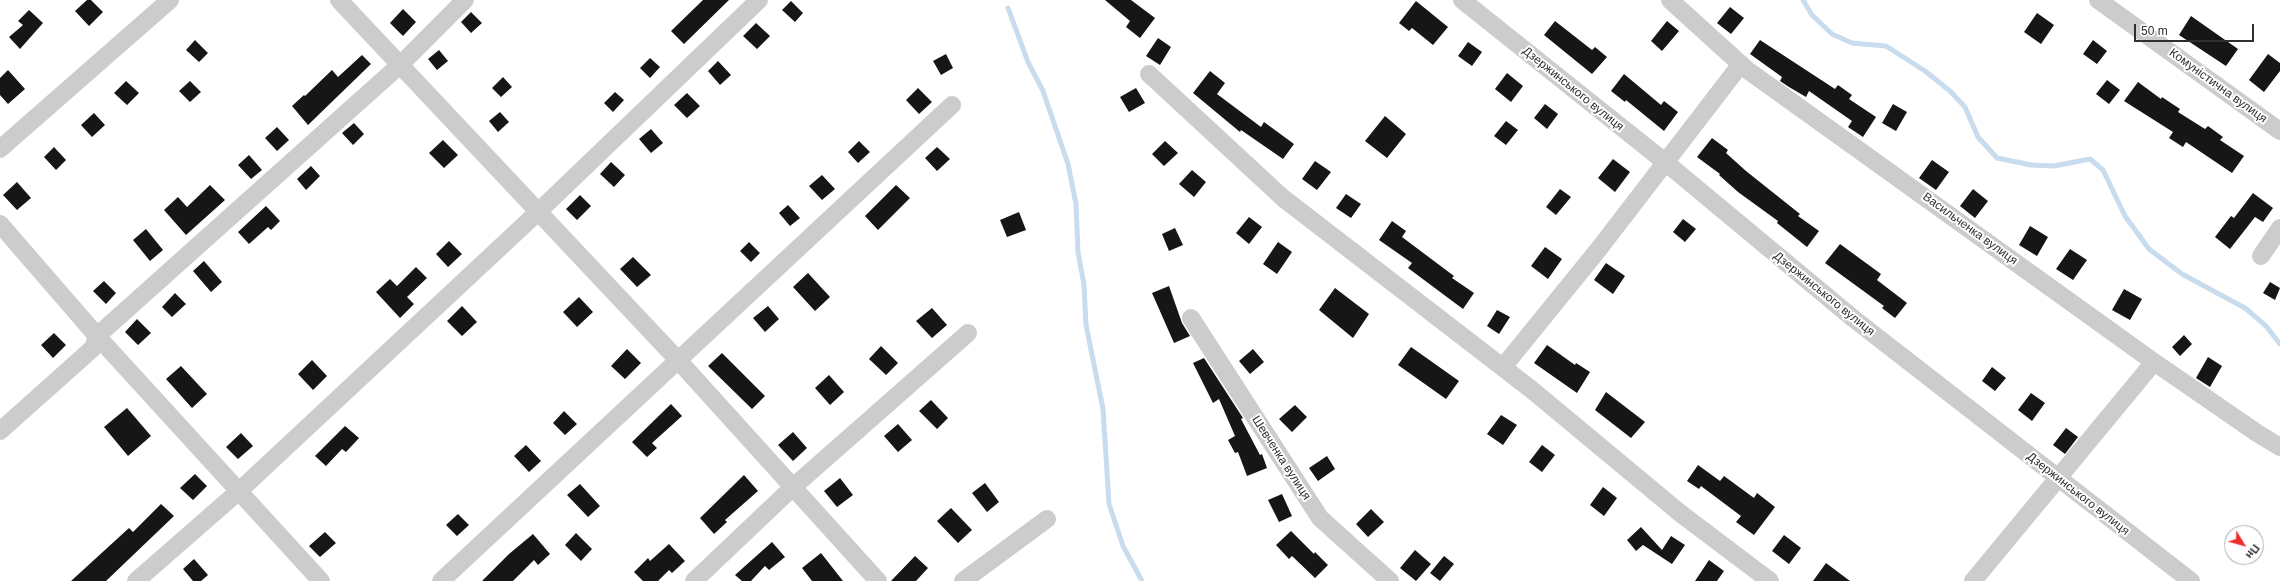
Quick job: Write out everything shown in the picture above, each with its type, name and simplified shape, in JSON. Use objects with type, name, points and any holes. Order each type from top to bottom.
[{"type":"street","points":[[0,149],[170,0]]},
{"type":"street","points":[[339,0],[401,64],[676,359],[878,581]]},
{"type":"street","points":[[0,431],[94,348],[97,336],[401,64],[465,0]]},
{"type":"street","points":[[136,581],[239,491],[538,212],[759,0]]},
{"type":"street","name":"Дзержинського вулиця","points":[[1462,0],[1665,162],[1854,319],[2056,478],[2191,581]]},
{"type":"street","name":"Васильченка вулиця","points":[[1670,0],[1741,64],[2154,362],[2257,433],[2280,447]]},
{"type":"street","name":"Комуністична вулиця","points":[[2098,0],[2280,131]]},
{"type":"street","points":[[1503,367],[1598,250],[1741,64]]},
{"type":"street","points":[[1150,74],[1283,198],[1503,367],[1680,513],[1770,581]]},
{"type":"street","points":[[441,581],[676,359],[952,104]]},
{"type":"street","points":[[0,224],[97,336],[322,581]]},
{"type":"street","points":[[2261,256],[2280,228]]},
{"type":"street","name":"Шевченка вулиця","points":[[1191,318],[1320,518],[1390,581]]},
{"type":"street","points":[[694,581],[792,488],[968,333]]},
{"type":"street","points":[[1973,581],[2056,478],[2154,362]]},
{"type":"street","points":[[963,581],[1047,519]]},
{"type":"building","points":[[87,0],[91,0],[103,12],[89,26],[75,11]]},
{"type":"building","points":[[703,0],[729,0],[684,44],[671,31]]},
{"type":"building","points":[[1105,0],[1131,0],[1155,18],[1140,38],[1126,27],[1130,21]]},
{"type":"building","points":[[791,1],[803,13],[795,22],[782,10]]},
{"type":"building","points":[[1416,1],[1448,27],[1433,45],[1412,28],[1409,31],[1399,23]]},
{"type":"building","points":[[1730,7],[1744,18],[1731,34],[1717,23]]},
{"type":"building","points":[[403,9],[416,22],[403,36],[390,23]]},
{"type":"building","points":[[29,10],[43,23],[20,49],[9,37],[23,25],[18,21]]},
{"type":"building","points":[[471,12],[482,23],[471,33],[461,22]]},
{"type":"building","points":[[2037,13],[2054,25],[2041,44],[2024,32]]},
{"type":"building","points":[[2191,16],[2238,49],[2226,66],[2179,35]]},
{"type":"building","points":[[1555,21],[1592,50],[1595,47],[1607,57],[1592,74],[1544,35]]},
{"type":"building","points":[[1667,21],[1679,31],[1662,51],[1651,41]]},
{"type":"building","points":[[756,23],[770,36],[757,49],[743,36]]},
{"type":"building","points":[[1158,38],[1171,47],[1160,65],[1146,56]]},
{"type":"building","points":[[195,40],[208,53],[199,62],[186,50]]},
{"type":"building","points":[[1760,40],[1835,89],[1838,85],[1852,95],[1849,99],[1876,117],[1863,137],[1848,127],[1852,121],[1809,91],[1806,97],[1789,87],[1780,81],[1782,77],[1750,54]]},
{"type":"building","points":[[2093,40],[2107,51],[2097,64],[2083,54]]},
{"type":"building","points":[[1468,42],[1482,52],[1472,66],[1458,56]]},
{"type":"building","points":[[439,50],[448,61],[437,70],[428,59]]},
{"type":"building","points":[[946,54],[953,68],[941,75],[933,61]]},
{"type":"building","points":[[2268,54],[2280,63],[2280,71],[2264,92],[2249,80]]},
{"type":"building","points":[[362,55],[371,64],[308,125],[292,106],[304,95],[305,96],[332,70],[338,77]]},
{"type":"building","points":[[650,58],[660,67],[650,78],[640,68]]},
{"type":"building","points":[[718,61],[731,75],[720,85],[708,71]]},
{"type":"building","points":[[8,70],[25,89],[8,104],[0,95],[0,78]]},
{"type":"building","points":[[1210,71],[1225,83],[1217,94],[1261,127],[1264,122],[1294,144],[1283,159],[1241,130],[1240,132],[1193,93]]},
{"type":"building","points":[[1507,73],[1523,86],[1511,102],[1495,89]]},
{"type":"building","points":[[1624,74],[1661,105],[1664,101],[1678,112],[1664,131],[1626,100],[1625,102],[1611,91]]},
{"type":"building","points":[[503,77],[512,87],[501,97],[492,88]]},
{"type":"building","points":[[2107,80],[2120,90],[2109,104],[2096,94]]},
{"type":"building","points":[[126,81],[139,93],[127,105],[114,93]]},
{"type":"building","points":[[190,81],[201,92],[190,102],[179,91]]},
{"type":"building","points":[[2138,82],[2161,99],[2162,97],[2180,109],[2178,112],[2205,129],[2208,126],[2223,137],[2220,140],[2244,156],[2232,173],[2186,142],[2183,147],[2169,138],[2173,132],[2124,101]]},
{"type":"building","points":[[918,88],[932,102],[919,114],[906,100]]},
{"type":"building","points":[[1136,88],[1145,103],[1129,112],[1120,97]]},
{"type":"building","points":[[615,92],[624,100],[613,112],[604,103]]},
{"type":"building","points":[[687,93],[700,106],[687,118],[674,105]]},
{"type":"building","points":[[1545,104],[1558,114],[1547,129],[1534,118]]},
{"type":"building","points":[[1893,104],[1907,112],[1896,131],[1882,123]]},
{"type":"building","points":[[500,112],[509,122],[498,132],[489,121]]},
{"type":"building","points":[[94,113],[105,125],[92,137],[81,125]]},
{"type":"building","points":[[1385,116],[1406,134],[1387,158],[1365,141]]},
{"type":"building","points":[[1506,121],[1518,130],[1506,145],[1494,136]]},
{"type":"building","points":[[354,123],[364,134],[353,145],[342,133]]},
{"type":"building","points":[[277,127],[289,140],[277,151],[265,138]]},
{"type":"building","points":[[651,129],[663,143],[651,153],[639,139]]},
{"type":"building","points":[[1712,138],[1728,150],[1726,153],[1746,171],[1800,214],[1798,216],[1819,231],[1807,247],[1777,223],[1778,221],[1738,192],[1719,175],[1720,174],[1697,157]]},
{"type":"building","points":[[443,140],[458,155],[444,168],[429,153]]},
{"type":"building","points":[[859,141],[870,152],[858,163],[848,152]]},
{"type":"building","points":[[1165,141],[1178,153],[1164,166],[1152,154]]},
{"type":"building","points":[[54,147],[66,160],[56,170],[44,157]]},
{"type":"building","points":[[937,147],[950,159],[937,171],[925,158]]},
{"type":"building","points":[[249,155],[262,170],[251,179],[238,165]]},
{"type":"building","points":[[1613,159],[1630,172],[1615,192],[1598,178]]},
{"type":"building","points":[[1932,160],[1949,172],[1936,190],[1919,178]]},
{"type":"building","points":[[1315,161],[1331,172],[1317,190],[1302,179]]},
{"type":"building","points":[[611,162],[625,175],[614,187],[600,174]]},
{"type":"building","points":[[311,166],[320,176],[306,190],[297,179]]},
{"type":"building","points":[[1192,170],[1206,182],[1194,197],[1179,184]]},
{"type":"building","points":[[822,175],[835,189],[822,200],[809,186]]},
{"type":"building","points":[[17,182],[31,198],[17,210],[3,195]]},
{"type":"building","points":[[210,185],[225,200],[186,235],[164,210],[178,197],[187,207]]},
{"type":"building","points":[[896,185],[910,198],[878,230],[865,216]]},
{"type":"building","points":[[1560,189],[1571,197],[1556,215],[1546,207]]},
{"type":"building","points":[[1973,189],[1988,201],[1975,218],[1960,206]]},
{"type":"building","points":[[2253,193],[2273,208],[2263,222],[2255,217],[2230,249],[2215,237],[2231,216],[2234,218]]},
{"type":"building","points":[[1346,194],[1361,204],[1351,218],[1336,208]]},
{"type":"building","points":[[580,195],[591,206],[577,220],[566,209]]},
{"type":"building","points":[[788,205],[800,218],[790,226],[779,213]]},
{"type":"building","points":[[266,206],[280,221],[271,230],[268,227],[249,244],[238,232]]},
{"type":"building","points":[[1019,212],[1026,230],[1007,237],[1000,220]]},
{"type":"building","points":[[1249,217],[1262,227],[1249,244],[1236,233]]},
{"type":"building","points":[[1683,219],[1696,229],[1685,242],[1673,232]]},
{"type":"building","points":[[1392,221],[1406,231],[1402,237],[1454,276],[1452,278],[1474,293],[1463,309],[1408,268],[1412,263],[1379,240]]},
{"type":"building","points":[[2030,226],[2048,237],[2037,256],[2019,245]]},
{"type":"building","points":[[1175,228],[1183,245],[1169,251],[1162,234]]},
{"type":"building","points":[[146,229],[163,250],[150,261],[133,240]]},
{"type":"building","points":[[449,241],[462,254],[448,267],[436,254]]},
{"type":"building","points":[[749,242],[760,253],[751,262],[740,251]]},
{"type":"building","points":[[1278,242],[1292,252],[1277,274],[1263,264]]},
{"type":"building","points":[[1840,244],[1881,274],[1877,280],[1907,303],[1895,318],[1882,308],[1884,306],[1825,263]]},
{"type":"building","points":[[1545,247],[1562,259],[1548,279],[1531,266]]},
{"type":"building","points":[[2070,249],[2087,260],[2073,280],[2056,269]]},
{"type":"building","points":[[633,257],[651,275],[637,287],[620,269]]},
{"type":"building","points":[[204,261],[222,282],[211,292],[193,271]]},
{"type":"building","points":[[1606,263],[1625,276],[1613,294],[1594,280]]},
{"type":"building","points":[[416,267],[427,278],[407,297],[414,304],[400,318],[376,292],[390,279],[397,286]]},
{"type":"building","points":[[808,273],[830,297],[815,311],[793,287]]},
{"type":"building","points":[[104,281],[116,293],[106,304],[93,291]]},
{"type":"building","points":[[2270,282],[2280,288],[2275,300],[2263,293]]},
{"type":"building","points":[[1169,286],[1182,323],[1190,336],[1174,343],[1152,293]]},
{"type":"building","points":[[1335,288],[1369,314],[1353,338],[1319,310]]},
{"type":"building","points":[[2124,289],[2142,299],[2130,320],[2112,310]]},
{"type":"building","points":[[175,293],[186,304],[172,317],[162,307]]},
{"type":"building","points":[[579,297],[593,312],[577,327],[563,312]]},
{"type":"building","points":[[462,306],[477,322],[462,336],[447,321]]},
{"type":"building","points":[[768,306],[779,319],[765,332],[753,318]]},
{"type":"building","points":[[932,308],[947,325],[932,338],[916,321]]},
{"type":"building","points":[[1497,310],[1510,317],[1499,334],[1487,326]]},
{"type":"building","points":[[137,319],[151,333],[138,345],[125,332]]},
{"type":"building","points":[[54,333],[66,345],[53,358],[41,345]]},
{"type":"building","points":[[2184,335],[2192,344],[2180,356],[2172,347]]},
{"type":"building","points":[[1547,345],[1575,365],[1576,363],[1590,372],[1577,393],[1534,363]]},
{"type":"building","points":[[881,346],[898,363],[886,375],[869,359]]},
{"type":"building","points":[[1411,347],[1459,381],[1446,399],[1398,365]]},
{"type":"building","points":[[627,349],[641,363],[625,379],[611,366]]},
{"type":"building","points":[[1253,349],[1264,362],[1250,374],[1239,361]]},
{"type":"building","points":[[722,353],[765,396],[752,409],[708,366]]},
{"type":"building","points":[[2208,357],[2222,366],[2210,387],[2196,378]]},
{"type":"building","points":[[1204,358],[1243,418],[1241,419],[1260,455],[1262,454],[1267,468],[1247,476],[1238,452],[1235,453],[1228,440],[1235,436],[1219,399],[1213,403],[1193,363]]},
{"type":"building","points":[[312,360],[327,376],[313,390],[298,374]]},
{"type":"building","points":[[181,366],[207,394],[192,408],[166,379]]},
{"type":"building","points":[[1992,367],[2006,378],[1995,391],[1982,381]]},
{"type":"building","points":[[829,375],[844,392],[830,405],[815,388]]},
{"type":"building","points":[[1606,392],[1645,422],[1631,438],[1595,410]]},
{"type":"building","points":[[2031,393],[2045,403],[2032,421],[2018,410]]},
{"type":"building","points":[[931,400],[948,418],[937,429],[919,411]]},
{"type":"building","points":[[671,404],[682,416],[652,443],[657,448],[647,457],[632,442]]},
{"type":"building","points":[[1295,405],[1307,417],[1292,432],[1279,419]]},
{"type":"building","points":[[127,408],[151,436],[128,456],[104,427]]},
{"type":"building","points":[[564,411],[577,424],[565,435],[553,423]]},
{"type":"building","points":[[1501,415],[1517,425],[1503,445],[1487,434]]},
{"type":"building","points":[[898,424],[912,440],[898,452],[884,436]]},
{"type":"building","points":[[345,426],[359,438],[346,452],[342,449],[326,466],[315,456]]},
{"type":"building","points":[[2066,428],[2078,437],[2065,454],[2053,445]]},
{"type":"building","points":[[793,432],[807,448],[793,461],[778,445]]},
{"type":"building","points":[[241,433],[253,446],[238,459],[226,447]]},
{"type":"building","points":[[526,445],[541,461],[529,472],[514,456]]},
{"type":"building","points":[[1542,445],[1555,455],[1542,472],[1529,462]]},
{"type":"building","points":[[1327,456],[1335,469],[1318,481],[1309,468]]},
{"type":"building","points":[[1698,465],[1720,481],[1724,476],[1754,498],[1757,493],[1775,507],[1754,535],[1736,522],[1741,516],[1701,486],[1699,489],[1687,481]]},
{"type":"building","points":[[195,474],[207,486],[193,500],[180,488]]},
{"type":"building","points":[[744,475],[758,491],[725,520],[727,522],[714,534],[700,518]]},
{"type":"building","points":[[840,478],[853,495],[837,507],[824,491]]},
{"type":"building","points":[[985,483],[999,502],[987,512],[972,493]]},
{"type":"building","points":[[580,484],[600,506],[588,517],[567,495]]},
{"type":"building","points":[[1603,487],[1617,498],[1604,516],[1590,505]]},
{"type":"building","points":[[1282,494],[1292,516],[1279,522],[1268,500]]},
{"type":"building","points":[[161,504],[174,516],[106,581],[71,581],[129,528],[133,532]]},
{"type":"building","points":[[951,508],[972,530],[958,543],[937,521]]},
{"type":"building","points":[[1371,509],[1384,522],[1368,537],[1356,524]]},
{"type":"building","points":[[458,514],[469,525],[457,536],[446,525]]},
{"type":"building","points":[[1641,527],[1662,550],[1671,536],[1685,545],[1672,564],[1643,545],[1636,551],[1627,540]]},
{"type":"building","points":[[1291,531],[1314,554],[1315,552],[1328,565],[1315,578],[1292,556],[1289,559],[1276,545]]},
{"type":"building","points":[[325,532],[336,543],[320,557],[309,546]]},
{"type":"building","points":[[576,533],[592,549],[581,561],[565,545]]},
{"type":"building","points":[[533,534],[550,554],[538,565],[534,560],[513,581],[482,581],[509,554]]},
{"type":"building","points":[[1784,535],[1801,548],[1789,564],[1772,551]]},
{"type":"building","points":[[772,542],[785,557],[769,570],[765,566],[751,581],[742,581],[735,575]]},
{"type":"building","points":[[669,544],[685,561],[672,573],[669,570],[658,581],[643,581],[634,572],[648,558],[650,561]]},
{"type":"building","points":[[1415,550],[1431,564],[1416,581],[1400,568]]},
{"type":"building","points":[[821,553],[843,581],[812,581],[802,568]]},
{"type":"building","points":[[915,556],[928,568],[916,581],[891,581]]},
{"type":"building","points":[[1444,556],[1454,564],[1440,581],[1430,573]]},
{"type":"building","points":[[194,559],[208,575],[201,581],[193,581],[183,569]]},
{"type":"building","points":[[1709,560],[1724,571],[1717,581],[1695,581]]},
{"type":"building","points":[[1826,563],[1850,581],[1813,581]]},
{"type":"waterway","points":[[1803,0],[1812,15],[1832,34],[1852,43],[1886,46],[1925,71],[1950,91],[1965,107],[1978,137],[1997,158],[2031,165],[2054,166],[2090,159],[2103,170],[2125,216],[2149,249],[2182,274],[2245,308],[2266,326],[2280,344]]},
{"type":"waterway","points":[[1008,8],[1028,62],[1043,91],[1068,164],[1076,204],[1078,252],[1084,285],[1086,325],[1103,409],[1109,504],[1123,546],[1142,581]]}]
